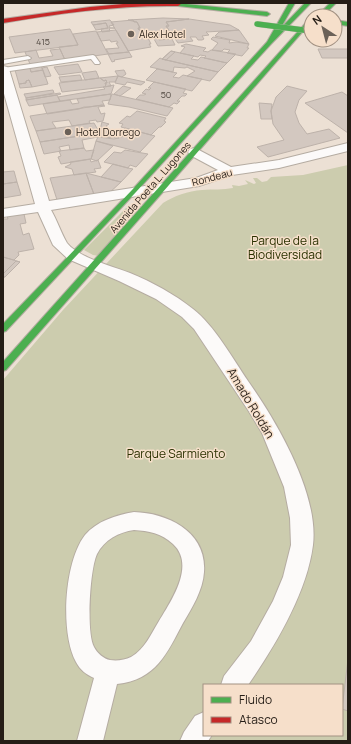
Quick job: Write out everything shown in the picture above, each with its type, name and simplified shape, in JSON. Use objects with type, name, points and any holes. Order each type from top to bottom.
[{"type":"main road","points":[[3,20],[40,12],[100,3]]},
{"type":"main road","points":[[222,3],[242,5],[258,4]]},
{"type":"main road","points":[[269,43],[292,3]]},
{"type":"main road","name":"Avenida Poeta L. Lugones","points":[[3,329],[134,191],[269,43],[308,3]]},
{"type":"main road","points":[[3,20],[110,6],[151,4],[183,5],[303,18]]},
{"type":"main road","points":[[253,24],[303,30]]},
{"type":"main road","name":"Avenida Poeta L. Lugones","points":[[3,368],[165,187],[303,28]]},
{"type":"main road","points":[[288,46],[303,32]]},
{"type":"street","points":[[3,69],[43,207],[61,245],[73,256]]},
{"type":"street","name":"Rondeau","points":[[3,213],[134,191],[199,182],[229,171],[279,164],[348,147]]},
{"type":"street","points":[[195,152],[229,171]]},
{"type":"street","name":"Amado Roldán","points":[[73,256],[125,277],[162,295],[188,313],[200,325],[251,399],[271,432],[294,487],[301,518],[302,545],[294,577],[282,608],[259,649],[234,684]]},
{"type":"street","points":[[134,520],[159,523],[170,528],[183,540],[191,555],[193,572],[176,614],[152,654],[143,664],[130,670],[108,672],[89,661],[85,656],[80,643],[81,574],[86,554],[100,535],[116,525],[134,520]]},
{"type":"street","points":[[90,741],[108,672]]},
{"type":"street","points":[[193,741],[203,726]]},
{"type":"lane","points":[[3,69],[94,57],[97,63]]},
{"type":"lane","points":[[3,62],[28,58]]},
{"type":"green space","name":"Parque Sarmiento","points":[[348,165],[348,741],[3,741],[3,380],[63,310],[163,203],[176,196],[192,191],[229,189],[233,188],[232,185],[239,186],[248,184],[245,180],[254,184],[256,183],[253,178],[257,178],[262,182],[267,181],[271,177],[303,175]]},
{"type":"green space","points":[[126,208],[135,211],[99,256],[93,255],[84,250]]},
{"type":"building","points":[[163,18],[189,19],[166,22],[169,26],[166,26],[173,36],[148,39],[145,38],[142,30],[139,30],[138,28],[140,28],[137,22],[128,20]]},
{"type":"building","points":[[189,19],[230,25],[239,30],[206,32],[209,35],[202,36],[204,39],[202,40],[198,40],[196,37],[190,37],[193,41],[178,43],[166,26],[169,26],[166,22]]},
{"type":"building","points":[[110,20],[114,25],[109,26],[110,31],[102,32],[101,29],[108,28],[106,23],[93,25],[91,22]]},
{"type":"building","name":"Alex Hotel","points":[[133,20],[134,22],[137,22],[140,28],[138,28],[139,30],[142,30],[145,38],[148,38],[151,47],[128,51],[111,22]]},
{"type":"building","points":[[106,23],[108,28],[96,30],[93,25]]},
{"type":"building","points":[[70,29],[78,45],[15,53],[9,37]]},
{"type":"building","points":[[116,30],[129,52],[109,54],[106,49],[119,48],[116,43],[118,43],[117,41],[101,41],[97,32]]},
{"type":"building","points":[[239,30],[249,44],[215,36],[219,32]]},
{"type":"building","points":[[96,31],[108,54],[65,60],[59,47],[78,45],[73,34]]},
{"type":"building","points":[[167,37],[171,37],[175,45],[158,46],[154,39],[169,39]]},
{"type":"building","points":[[213,37],[230,40],[229,43],[236,42],[249,44],[247,48],[249,48],[242,56],[227,53],[230,50],[212,50],[218,43],[211,39]]},
{"type":"building","points":[[186,44],[206,48],[203,51],[208,52],[211,50],[236,54],[227,63],[204,58],[206,56],[200,55],[198,57],[180,53],[185,47],[181,46]]},
{"type":"building","points":[[60,49],[65,60],[30,64],[25,52],[36,50],[39,58],[53,56],[50,50]]},
{"type":"building","points":[[318,49],[348,49],[348,58],[322,58]]},
{"type":"building","points":[[171,51],[175,52],[166,60],[162,59]]},
{"type":"building","points":[[171,51],[194,56],[191,59],[198,60],[201,57],[227,63],[218,72],[162,59]]},
{"type":"building","points":[[129,52],[132,57],[114,60],[115,61],[112,62],[108,54]]},
{"type":"building","points":[[160,58],[218,72],[210,81],[187,76],[195,71],[187,67],[174,67],[173,72],[150,67]]},
{"type":"building","points":[[78,64],[82,72],[59,75],[54,67]]},
{"type":"building","points":[[41,66],[43,70],[31,72],[30,68]]},
{"type":"building","points":[[47,67],[51,76],[45,77],[42,68]]},
{"type":"building","points":[[30,68],[31,72],[43,70],[48,84],[32,87],[29,80],[26,81],[26,83],[19,84],[15,70]]},
{"type":"building","points":[[157,69],[177,73],[173,77],[179,78],[183,75],[202,79],[192,91],[146,80]]},
{"type":"building","points":[[124,70],[126,74],[122,77],[118,76],[115,71]]},
{"type":"building","points":[[96,71],[99,78],[85,80],[82,73]]},
{"type":"building","points":[[80,75],[82,80],[61,82],[59,77]]},
{"type":"building","points":[[118,76],[115,82],[109,82],[111,86],[104,87],[106,85],[105,83],[107,83],[106,80],[104,81],[100,78]]},
{"type":"building","points":[[118,76],[145,82],[141,85],[127,82],[125,85],[115,83]]},
{"type":"building","points":[[100,78],[104,81],[106,80],[107,83],[105,83],[106,85],[104,87],[62,92],[59,83]]},
{"type":"building","points":[[29,80],[32,87],[20,88],[19,84],[26,83],[26,81]]},
{"type":"building","points":[[154,82],[186,89],[183,93],[187,94],[182,96],[177,101],[180,101],[177,104],[174,103],[169,107],[136,99],[140,95],[146,94],[142,93],[146,89],[149,90],[151,88],[148,88]]},
{"type":"building","points":[[114,85],[111,94],[60,101],[58,97],[105,89],[103,87]]},
{"type":"building","points":[[123,86],[131,88],[120,96],[114,94]]},
{"type":"building","points":[[287,86],[307,91],[299,100],[295,112],[299,123],[307,134],[329,129],[340,138],[268,157],[257,147],[284,140],[273,124],[271,111],[276,97]]},
{"type":"building","points":[[53,90],[54,93],[26,98],[24,94]]},
{"type":"building","points":[[342,92],[348,96],[348,133],[305,103]]},
{"type":"building","points":[[61,94],[26,100],[26,98]]},
{"type":"building","points":[[111,94],[110,100],[102,101],[104,105],[47,114],[43,104],[70,100],[72,104],[79,103],[77,99]]},
{"type":"building","points":[[112,94],[173,108],[167,116],[129,107],[108,104]]},
{"type":"building","points":[[57,95],[60,101],[29,106],[26,100]]},
{"type":"building","points":[[259,103],[272,104],[272,119],[261,119]]},
{"type":"building","points":[[102,105],[105,106],[98,107],[101,114],[105,113],[103,121],[89,121],[90,123],[72,126],[69,120],[52,122],[56,128],[36,131],[30,116]]},
{"type":"building","points":[[137,111],[166,118],[164,121],[166,122],[151,135],[121,127],[123,124],[119,123],[127,116],[130,117]]},
{"type":"building","points":[[102,122],[109,124],[106,126],[119,138],[98,137]]},
{"type":"building","name":"Hotel Dorrego","points":[[94,123],[98,130],[100,130],[99,133],[40,142],[36,131]]},
{"type":"building","points":[[125,128],[155,136],[140,152],[96,141],[98,137],[114,139],[122,137],[125,134]]},
{"type":"building","points":[[99,133],[98,137],[82,140],[84,148],[70,150],[69,145],[59,147],[61,151],[44,154],[40,142]]},
{"type":"building","points":[[96,141],[113,146],[97,161],[91,159]]},
{"type":"building","points":[[84,148],[86,151],[94,150],[91,159],[61,164],[58,157],[61,156],[59,151]]},
{"type":"building","points":[[125,150],[148,154],[136,167],[130,165],[128,168],[104,162],[114,152],[121,153]]},
{"type":"building","points":[[90,159],[91,162],[98,160],[101,168],[94,169],[96,172],[74,175],[72,169],[65,167],[71,164],[70,162]]},
{"type":"building","points":[[113,164],[133,169],[121,182],[101,177]]},
{"type":"building","points":[[14,171],[17,182],[3,184],[3,172]]},
{"type":"building","points":[[86,173],[121,182],[107,195],[95,197]]},
{"type":"building","points":[[86,173],[95,197],[58,203],[50,178]]},
{"type":"building","points":[[17,182],[21,195],[3,198],[3,184]]},
{"type":"building","points":[[24,214],[26,223],[20,224],[23,235],[29,233],[34,249],[18,252],[19,255],[14,260],[3,257],[3,219],[8,219],[7,216]]},
{"type":"building","points":[[3,257],[20,262],[5,277],[3,277]]},
{"type":"building","points":[[16,261],[20,262],[5,277],[3,277],[3,274]]},
{"type":"building","points":[[348,659],[348,711],[343,709]]},
{"type":"traffic: fast","points":[[269,43],[292,3]]},
{"type":"traffic: fast","points":[[3,329],[134,191],[269,43],[308,3]]},
{"type":"traffic: fast","points":[[328,8],[333,3]]},
{"type":"traffic: fast","points":[[178,4],[267,14]]},
{"type":"traffic: fast","points":[[343,23],[348,24]]},
{"type":"traffic: fast","points":[[257,24],[303,30]]},
{"type":"traffic: fast","points":[[3,368],[160,192],[303,28]]},
{"type":"traffic: jam","points":[[3,21],[112,6],[178,4]]},
{"type":"place","name":"Alex Hotel","points":[[131,34]]},
{"type":"place","name":"Hotel Dorrego","points":[[68,132]]},
{"type":"park label","name":"Parque de la Biodiversidad","points":[[285,247]]}]
